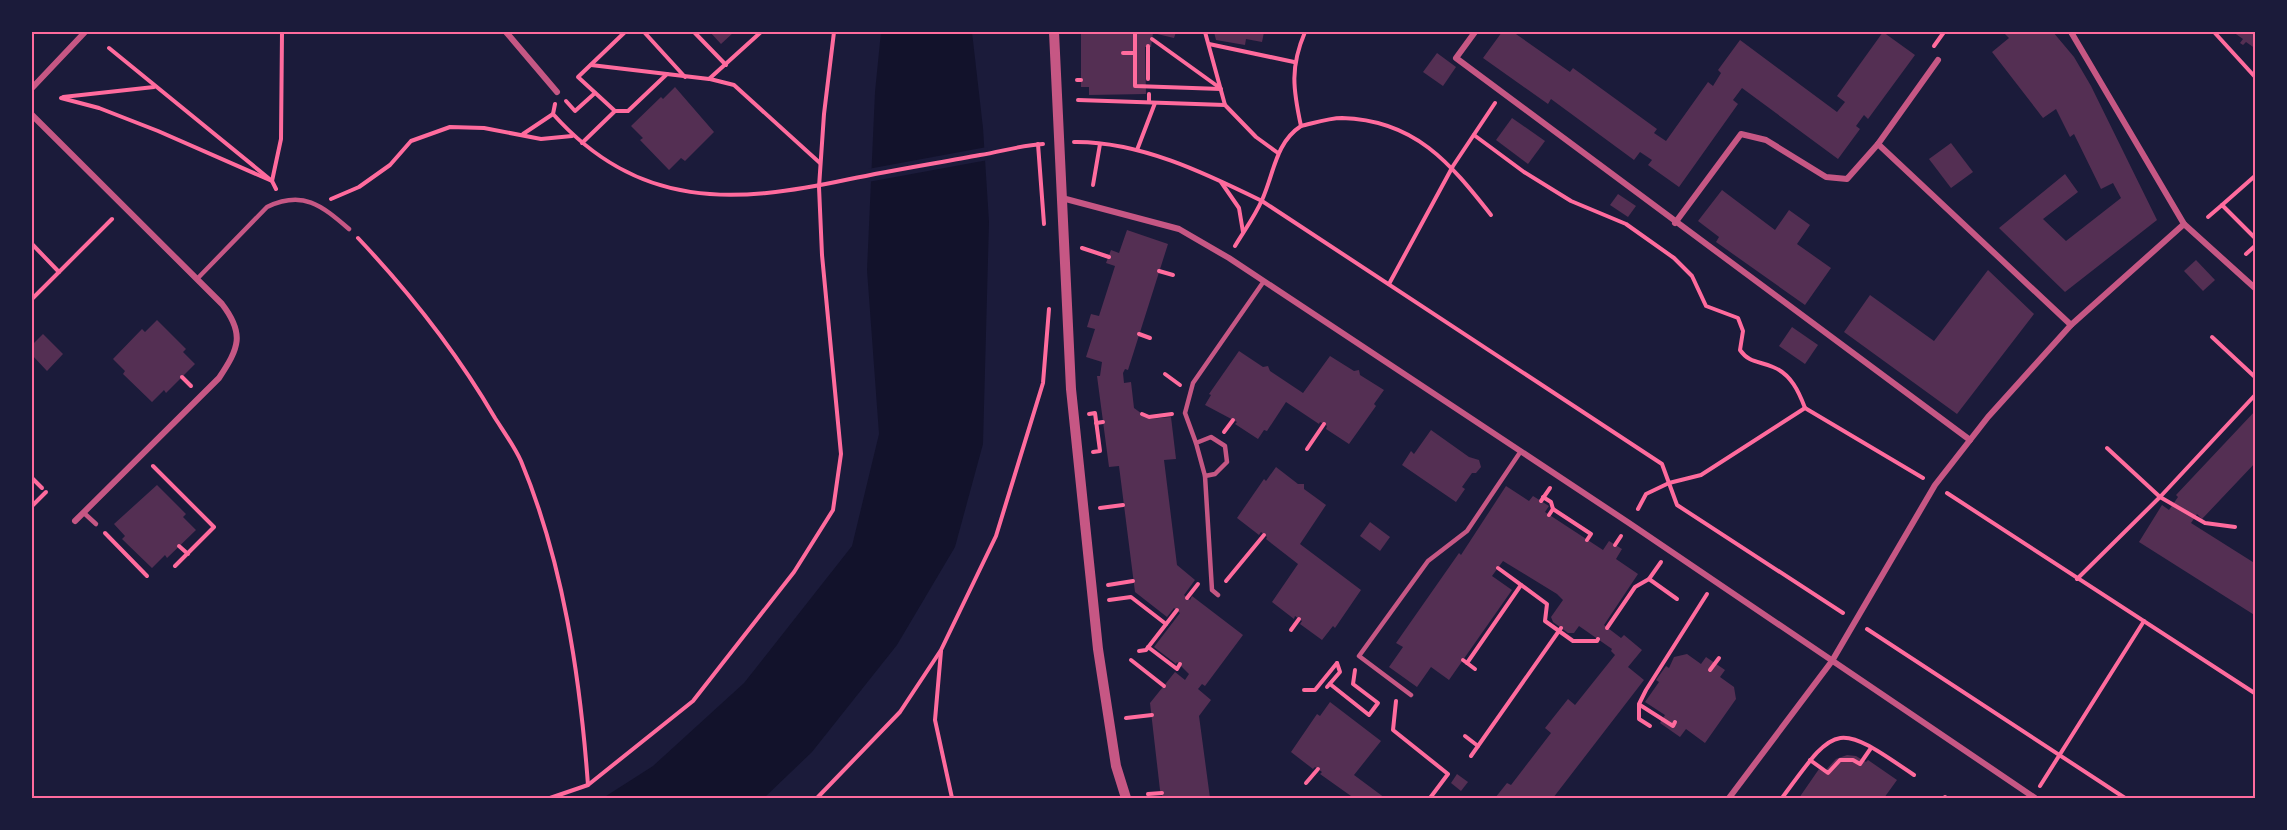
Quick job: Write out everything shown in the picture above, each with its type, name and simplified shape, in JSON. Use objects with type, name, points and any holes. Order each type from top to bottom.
[{"type":"street","points":[[32,88],[85,32]]},
{"type":"street","points":[[506,32],[557,92]]},
{"type":"street","points":[[1054,32],[1071,389],[1098,650],[1116,766],[1126,798]]},
{"type":"street","points":[[1474,32],[1456,58],[1676,224],[1970,440]]},
{"type":"street","points":[[2071,32],[2184,224],[2256,289]]},
{"type":"street","points":[[1676,224],[1741,134],[1766,140],[1826,177],[1847,179],[1878,144],[1938,60]]},
{"type":"street","points":[[32,116],[197,279],[232,318],[238,336],[234,355],[219,378],[75,521]]},
{"type":"street","points":[[1878,144],[2071,325]]},
{"type":"street","points":[[1062,198],[1179,229],[1264,281],[1521,451],[2035,798]]},
{"type":"street","points":[[1729,798],[1832,661],[1935,485],[1970,440],[2036,361],[2071,325],[2184,224]]},
{"type":"lane","points":[[197,279],[267,207],[281,201],[297,197],[316,206],[349,229]]},
{"type":"lane","points":[[1218,595],[1212,590],[1205,476],[1185,413],[1193,383],[1264,281]]},
{"type":"lane","points":[[1196,443],[1211,437],[1219,440],[1228,454],[1222,470],[1205,476]]},
{"type":"lane","points":[[1411,695],[1359,656],[1428,561],[1467,531],[1521,451]]},
{"type":"lane","points":[[84,513],[96,524]]},
{"type":"path","points":[[272,181],[281,139],[282,32]]},
{"type":"path","points":[[625,32],[578,77],[615,111],[628,111],[668,74]]},
{"type":"path","points":[[644,32],[686,76]]},
{"type":"path","points":[[694,32],[726,65]]},
{"type":"path","points":[[709,79],[761,32]]},
{"type":"path","points":[[550,798],[588,785],[693,701],[794,572],[833,510],[841,454],[822,255],[819,187],[834,32]]},
{"type":"path","points":[[1135,32],[1135,86],[1221,89]]},
{"type":"path","points":[[1205,32],[1225,105],[1256,137],[1278,153]]},
{"type":"path","points":[[1301,126],[1294,93],[1293,62],[1305,32]]},
{"type":"path","points":[[1929,53],[1944,32]]},
{"type":"path","points":[[2214,32],[2256,78]]},
{"type":"path","points":[[1152,39],[1221,89]]},
{"type":"path","points":[[1209,44],[1293,62]]},
{"type":"path","points":[[1148,46],[1148,79]]},
{"type":"path","points":[[109,48],[272,181],[281,201]]},
{"type":"path","points":[[1123,53],[1135,53]]},
{"type":"path","points":[[591,65],[709,79],[734,85],[820,163]]},
{"type":"path","points":[[155,86],[61,98],[99,108],[148,127],[272,181]]},
{"type":"path","points":[[557,92],[575,112],[595,92]]},
{"type":"path","points":[[522,135],[553,114],[557,92]]},
{"type":"path","points":[[1389,284],[1453,166],[1501,92]]},
{"type":"path","points":[[1149,94],[1149,102]]},
{"type":"path","points":[[1078,100],[1225,105]]},
{"type":"path","points":[[1137,150],[1155,102]]},
{"type":"path","points":[[582,143],[615,111]]},
{"type":"path","points":[[553,114],[572,136],[623,171],[669,190],[733,197],[819,187],[849,179],[1038,144],[1044,228]]},
{"type":"path","points":[[1235,247],[1262,201],[1278,153],[1292,132],[1301,126],[1340,118],[1375,122],[1426,144],[1453,166],[1491,215]]},
{"type":"path","points":[[316,206],[359,187],[390,165],[411,141],[450,128],[484,128],[541,139],[572,136]]},
{"type":"path","points":[[1474,135],[1524,172],[1571,201],[1626,224],[1674,258],[1692,276],[1706,306],[1738,318],[1743,332],[1740,350],[1746,358],[1774,367],[1787,377],[1799,391],[1805,408],[1935,485],[2256,694]]},
{"type":"path","points":[[1077,142],[1137,150],[1219,180],[1262,201],[1662,464],[1677,505],[2125,798]]},
{"type":"path","points":[[1093,185],[1100,144]]},
{"type":"path","points":[[2208,217],[2256,175]]},
{"type":"path","points":[[1219,180],[1239,208],[1243,232]]},
{"type":"path","points":[[2222,205],[2256,238]]},
{"type":"path","points":[[32,299],[112,219]]},
{"type":"path","points":[[349,229],[406,290],[481,394],[520,459],[547,535],[567,622],[585,745],[588,785]]},
{"type":"path","points":[[32,244],[59,272]]},
{"type":"path","points":[[2246,254],[2256,245]]},
{"type":"path","points":[[1082,248],[1109,257]]},
{"type":"path","points":[[1159,272],[1173,275]]},
{"type":"path","points":[[817,798],[900,712],[941,650],[996,536],[1043,383],[1049,300]]},
{"type":"path","points":[[1139,334],[1150,338]]},
{"type":"path","points":[[2212,337],[2256,378]]},
{"type":"path","points":[[182,377],[191,386]]},
{"type":"path","points":[[2077,579],[2160,497],[2256,394]]},
{"type":"path","points":[[1638,509],[1646,494],[1669,483],[1701,475],[1805,408]]},
{"type":"path","points":[[1095,413],[1100,451]]},
{"type":"path","points":[[1142,414],[1149,417],[1185,413]]},
{"type":"path","points":[[1096,423],[1103,422]]},
{"type":"path","points":[[1307,449],[1323,424]]},
{"type":"path","points":[[2107,448],[2160,497],[2205,524],[2235,527]]},
{"type":"path","points":[[153,466],[214,527],[176,566]]},
{"type":"path","points":[[32,478],[44,490],[32,506]]},
{"type":"path","points":[[1550,488],[1542,499],[1551,502],[1553,509],[1591,534],[1587,540]]},
{"type":"path","points":[[1099,508],[1123,505]]},
{"type":"path","points":[[1549,515],[1553,509]]},
{"type":"path","points":[[96,524],[147,576]]},
{"type":"path","points":[[1225,582],[1264,535]]},
{"type":"path","points":[[1615,545],[1622,536]]},
{"type":"path","points":[[180,546],[188,554]]},
{"type":"path","points":[[1607,628],[1635,587],[1649,579],[1661,562]]},
{"type":"path","points":[[1497,568],[1546,604],[1545,621],[1560,629],[1573,641],[1597,641],[1598,639]]},
{"type":"path","points":[[1649,579],[1677,598]]},
{"type":"path","points":[[1108,585],[1133,581]]},
{"type":"path","points":[[1198,583],[1189,595],[1199,592]]},
{"type":"path","points":[[1475,669],[1465,661],[1521,585]]},
{"type":"path","points":[[1650,726],[1639,718],[1639,704],[1707,594]]},
{"type":"path","points":[[1109,600],[1131,597],[1166,624]]},
{"type":"path","points":[[1139,651],[1146,650],[1177,610]]},
{"type":"path","points":[[1291,630],[1299,619]]},
{"type":"path","points":[[2040,787],[2144,621]]},
{"type":"path","points":[[1471,756],[1560,629]]},
{"type":"path","points":[[1148,647],[1177,669],[1180,664]]},
{"type":"path","points":[[941,650],[935,720],[952,798]]},
{"type":"path","points":[[1710,670],[1719,658]]},
{"type":"path","points":[[1131,660],[1164,686]]},
{"type":"path","points":[[1304,690],[1315,690],[1337,663],[1340,672],[1329,686],[1369,715],[1378,703],[1353,684],[1354,673]]},
{"type":"path","points":[[1398,686],[1393,730],[1448,774],[1430,798]]},
{"type":"path","points":[[1639,704],[1673,726],[1675,722]]},
{"type":"path","points":[[1126,718],[1152,715]]},
{"type":"path","points":[[1465,736],[1478,746]]},
{"type":"path","points":[[1782,798],[1810,760],[1826,742],[1835,738],[1854,738],[1914,775]]},
{"type":"path","points":[[1810,760],[1828,772],[1840,760],[1853,760],[1860,764],[1871,748]]},
{"type":"path","points":[[1306,783],[1318,769]]},
{"type":"path","points":[[1443,782],[1447,785]]},
{"type":"path","points":[[1148,794],[1162,793]]},
{"type":"shaded area","points":[[881,32],[972,32],[983,128],[989,222],[983,444],[955,547],[897,645],[812,752],[764,798],[603,798],[653,766],[744,683],[852,546],[879,434],[867,270],[875,92]]},
{"type":"pier","points":[[987,147],[988,160],[868,182],[868,169]]},
{"type":"building","points":[[710,32],[734,32],[721,44]]},
{"type":"building","points":[[1081,32],[1176,32],[1174,38],[1153,33],[1151,47],[1145,47],[1146,94],[1089,95],[1089,87],[1081,87]]},
{"type":"building","points":[[1214,32],[1264,32],[1262,42],[1246,39],[1245,45],[1216,40]]},
{"type":"building","points":[[1502,32],[1513,32],[1570,72],[1573,68],[1657,129],[1654,133],[1666,141],[1708,82],[1713,86],[1721,73],[1718,70],[1740,40],[1837,112],[1845,102],[1837,96],[1883,32],[1915,55],[1868,119],[1864,115],[1856,126],[1860,129],[1838,159],[1742,88],[1733,100],[1738,104],[1679,187],[1648,165],[1652,160],[1640,152],[1634,160],[1551,99],[1548,104],[1483,58]]},
{"type":"building","points":[[2003,32],[2053,32],[2074,57],[2091,86],[2157,220],[2065,292],[1999,228],[2065,174],[2078,192],[2043,219],[2066,241],[2121,198],[2113,183],[2101,189],[2074,134],[2070,137],[2056,109],[2043,118],[1992,52],[2009,38]]},
{"type":"building","points":[[2233,32],[2256,32],[2256,49],[2246,42],[2243,45],[2240,43],[2243,39]]},
{"type":"building","points":[[1437,53],[1456,67],[1443,86],[1423,72]]},
{"type":"building","points":[[675,87],[714,132],[685,161],[681,158],[669,170],[640,140],[643,138],[631,126],[661,97],[663,99]]},
{"type":"building","points":[[1512,118],[1545,141],[1528,164],[1496,140]]},
{"type":"building","points":[[1951,143],[1973,172],[1951,188],[1929,159]]},
{"type":"building","points":[[1722,190],[1775,230],[1789,210],[1810,225],[1797,244],[1831,268],[1805,305],[1716,242],[1719,237],[1698,221]]},
{"type":"building","points":[[1618,194],[1636,206],[1628,217],[1610,205]]},
{"type":"building","points":[[1127,230],[1168,244],[1128,370],[1125,369],[1123,373],[1124,383],[1131,382],[1134,408],[1149,419],[1171,417],[1176,459],[1164,460],[1177,565],[1195,580],[1184,595],[1190,600],[1192,596],[1243,635],[1205,686],[1202,684],[1198,689],[1211,700],[1199,716],[1210,798],[1163,798],[1160,790],[1150,703],[1175,672],[1185,680],[1189,674],[1177,662],[1176,664],[1154,647],[1180,613],[1174,608],[1167,617],[1135,592],[1119,466],[1109,467],[1097,376],[1100,376],[1102,362],[1086,357],[1095,329],[1087,327],[1091,314],[1099,316],[1115,266],[1106,263],[1111,250],[1119,253]]},
{"type":"building","points":[[2196,260],[2215,280],[2203,291],[2184,271]]},
{"type":"building","points":[[1988,270],[2034,314],[1957,414],[1844,332],[1870,295],[1934,341]]},
{"type":"building","points":[[157,320],[186,349],[183,352],[195,364],[166,393],[164,390],[152,402],[123,374],[125,371],[113,359],[142,329],[145,332]]},
{"type":"building","points":[[1792,327],[1818,345],[1805,364],[1779,346]]},
{"type":"building","points":[[43,334],[63,354],[47,371],[32,355],[32,345]]},
{"type":"building","points":[[1239,351],[1263,367],[1268,366],[1270,371],[1303,393],[1330,356],[1354,371],[1359,370],[1360,375],[1384,390],[1374,404],[1376,406],[1349,444],[1326,429],[1327,426],[1320,422],[1319,424],[1286,402],[1267,431],[1264,430],[1258,439],[1235,424],[1237,422],[1205,405],[1211,395],[1209,394]]},
{"type":"building","points":[[2256,410],[2256,462],[2202,519],[2197,514],[2191,523],[2256,564],[2256,616],[2139,542],[2162,505],[2169,510],[2178,497],[2176,495]]},
{"type":"building","points":[[1431,430],[1469,457],[1479,460],[1481,467],[1476,473],[1472,473],[1462,487],[1465,489],[1456,502],[1402,465],[1411,451],[1414,454]]},
{"type":"building","points":[[1276,467],[1298,484],[1304,484],[1304,489],[1326,505],[1300,544],[1361,590],[1335,628],[1333,626],[1322,640],[1300,624],[1302,621],[1295,616],[1294,619],[1272,602],[1298,564],[1266,539],[1267,537],[1261,532],[1259,535],[1237,518],[1264,479],[1266,481]]},
{"type":"building","points":[[157,485],[186,514],[183,517],[196,530],[167,558],[165,555],[152,568],[122,539],[125,536],[114,524]]},
{"type":"building","points":[[1506,486],[1529,501],[1533,496],[1549,506],[1545,512],[1603,550],[1609,541],[1622,549],[1616,559],[1638,574],[1604,625],[1621,638],[1624,635],[1642,650],[1628,667],[1644,680],[1553,798],[1495,798],[1507,783],[1511,785],[1551,733],[1545,728],[1568,699],[1575,705],[1615,655],[1612,649],[1579,626],[1574,633],[1568,633],[1553,622],[1551,617],[1563,600],[1557,594],[1503,561],[1492,576],[1512,590],[1449,680],[1431,667],[1417,687],[1389,667],[1403,647],[1396,643],[1459,553],[1461,555]]},
{"type":"building","points":[[1370,522],[1390,537],[1380,551],[1360,536]]},
{"type":"building","points":[[1687,654],[1701,664],[1706,657],[1725,670],[1720,677],[1734,687],[1736,699],[1705,743],[1686,729],[1680,737],[1660,723],[1665,715],[1645,702],[1659,682],[1656,680],[1666,666],[1669,668],[1674,657]]},
{"type":"building","points":[[1330,702],[1381,741],[1354,775],[1385,798],[1349,798],[1351,796],[1320,774],[1322,772],[1315,767],[1313,769],[1291,752],[1317,714],[1320,716]]},
{"type":"building","points":[[1847,755],[1856,756],[1866,762],[1868,760],[1897,780],[1884,798],[1799,798],[1819,769],[1824,772],[1836,759]]},
{"type":"building","points":[[1457,774],[1468,782],[1461,791],[1451,783]]}]
